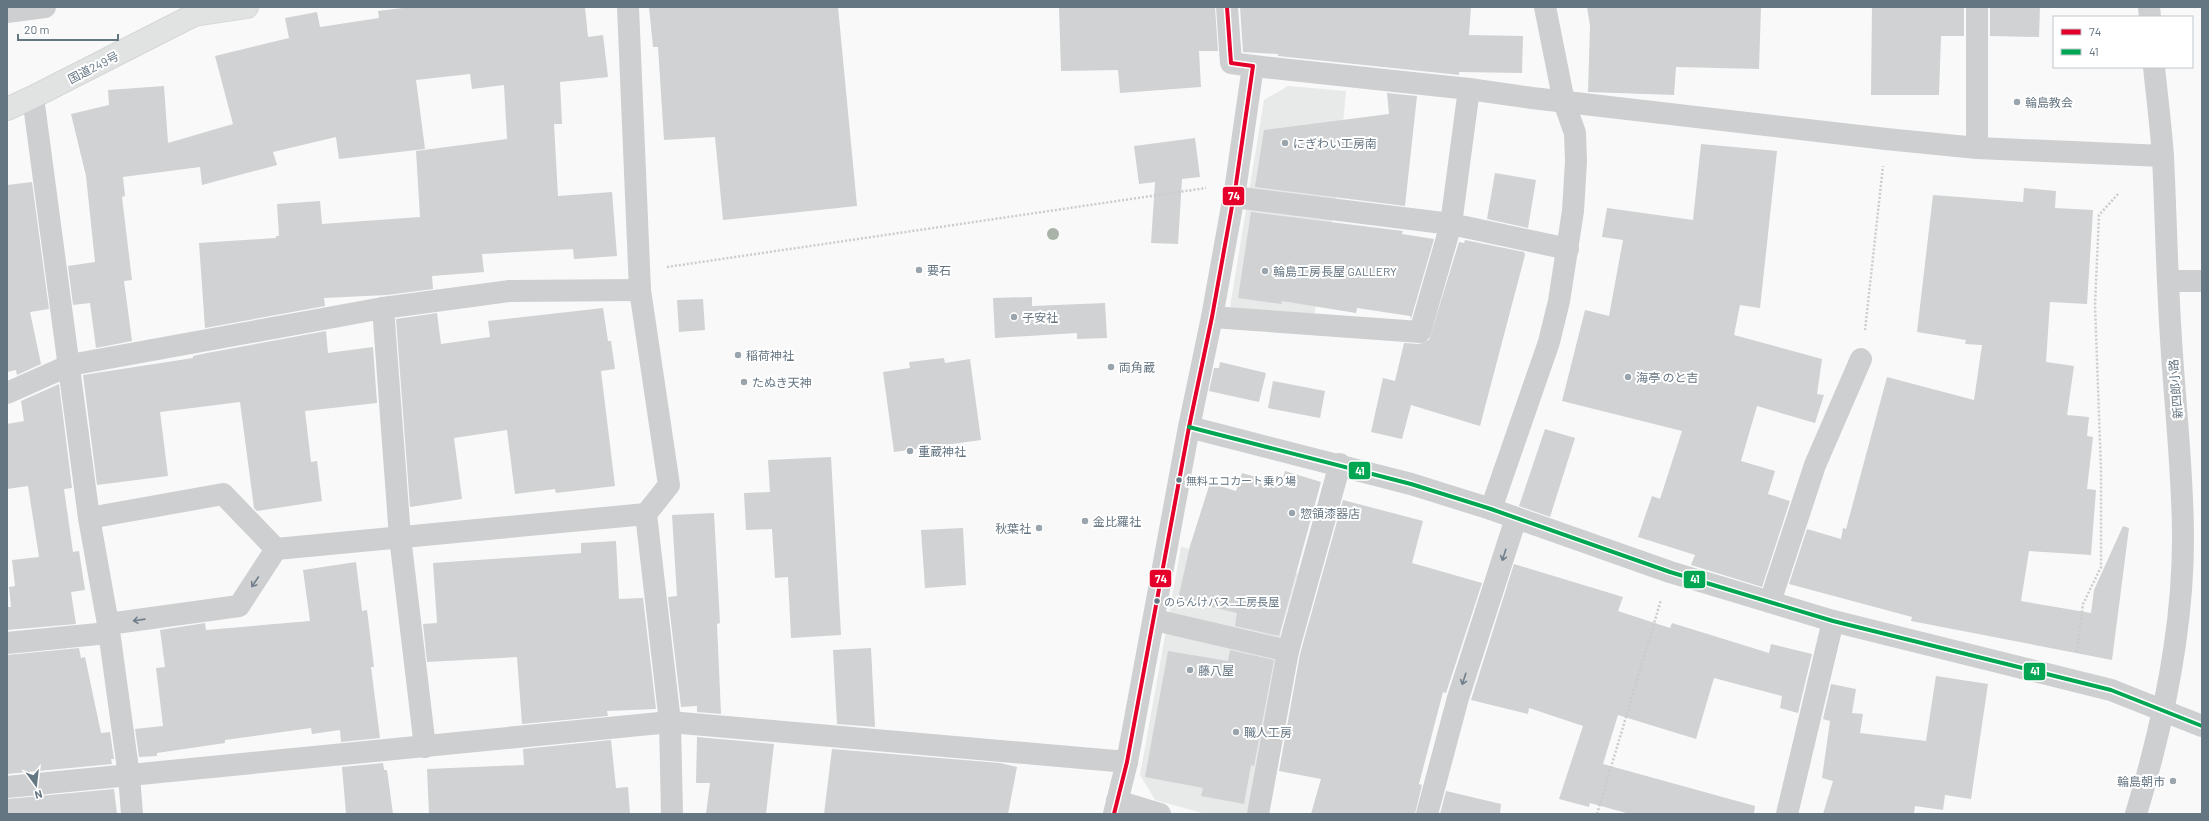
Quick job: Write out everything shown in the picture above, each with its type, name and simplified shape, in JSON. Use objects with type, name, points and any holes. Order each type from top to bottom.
[{"type":"highway","name":"国道249号","points":[[7,109],[33,97],[193,11],[247,7]]},
{"type":"street","points":[[8,10],[45,7]]},
{"type":"street","points":[[628,7],[640,281],[669,485],[646,514],[670,722],[672,814]]},
{"type":"street","points":[[1227,7],[1231,63],[1469,89],[1564,102],[1886,139],[1977,148],[2163,156]]},
{"type":"street","points":[[1491,509],[1549,342],[1560,301],[1573,211],[1576,161],[1575,133],[1564,102],[1545,7]]},
{"type":"street","points":[[1977,7],[1977,148]]},
{"type":"street","points":[[1160,814],[1115,808],[1127,762],[1155,620],[1189,427],[1212,317],[1235,190],[1253,66]]},
{"type":"street","name":"新四郎小路","points":[[2136,814],[2152,759],[2170,679],[2180,605],[2183,540],[2181,464],[2168,281],[2163,156],[2154,68]]},
{"type":"street","points":[[1212,317],[1420,332],[1451,224],[1469,89]]},
{"type":"street","points":[[33,97],[70,365],[89,518],[108,628],[129,776],[132,814]]},
{"type":"street","points":[[1235,190],[1451,224],[1568,249]]},
{"type":"street","points":[[7,393],[70,365],[383,308],[510,291],[640,281]]},
{"type":"street","points":[[2168,281],[2202,281]]},
{"type":"street","points":[[383,308],[400,537],[425,747]]},
{"type":"street","points":[[1770,602],[1815,465],[1861,359]]},
{"type":"street","points":[[1189,427],[1340,464],[1491,509],[1670,572],[1833,621],[2111,690],[2202,726]]},
{"type":"street","points":[[1258,814],[1288,652],[1340,464]]},
{"type":"street","points":[[89,518],[224,494],[276,549]]},
{"type":"street","points":[[276,549],[646,514]]},
{"type":"street","points":[[1427,814],[1458,698],[1516,518]]},
{"type":"street","points":[[7,643],[239,606],[276,549]]},
{"type":"street","points":[[1155,620],[1288,652]]},
{"type":"street","points":[[1787,814],[1833,621]]},
{"type":"street","points":[[7,787],[670,722],[1127,762]]},
{"type":"path","points":[[1861,359],[1886,139]]},
{"type":"path","points":[[640,281],[1235,190]]},
{"type":"path","points":[[2073,680],[2084,604],[2101,568],[2101,470],[2096,305],[2099,215],[2118,194]]},
{"type":"path","points":[[1597,814],[1670,572]]},
{"type":"shaded area","points":[[1288,86],[1346,91],[1335,207],[1314,316],[1230,307],[1264,100]]},
{"type":"shaded area","points":[[1181,547],[1298,573],[1281,631],[1247,814],[1206,814],[1155,800],[1140,775]]},
{"type":"building","points":[[411,7],[585,7],[588,37],[603,35],[608,77],[560,82],[562,124],[554,124],[558,196],[612,192],[617,256],[574,259],[573,249],[482,254],[484,272],[432,276],[433,289],[387,295],[324,298],[325,306],[205,328],[199,243],[276,238],[276,236],[279,236],[277,204],[320,201],[322,224],[420,217],[416,151],[507,139],[504,85],[472,89],[470,74],[416,80],[425,149],[339,159],[336,137],[273,152],[277,165],[202,185],[200,167],[123,177],[125,196],[122,197],[132,280],[124,281],[132,341],[96,348],[90,303],[73,305],[68,266],[95,262],[86,176],[71,114],[109,105],[108,90],[164,86],[168,143],[233,124],[215,56],[289,38],[285,18],[317,12],[320,27],[379,18],[378,11]]},
{"type":"building","points":[[649,7],[838,7],[857,206],[723,220],[715,137],[664,140],[658,47],[653,47]]},
{"type":"building","points":[[1059,7],[1215,7],[1218,51],[1199,51],[1201,87],[1120,93],[1118,70],[1061,71]]},
{"type":"building","points":[[1240,7],[1471,7],[1469,35],[1523,36],[1522,73],[1459,72],[1459,75],[1278,56],[1278,54],[1243,52]]},
{"type":"building","points":[[1587,7],[1761,7],[1759,69],[1676,67],[1674,95],[1588,92],[1590,26]]},
{"type":"building","points":[[1872,7],[1964,7],[1964,36],[1941,36],[1939,95],[1871,95]]},
{"type":"building","points":[[1990,7],[2040,7],[2039,37],[1990,36]]},
{"type":"building","points":[[1387,93],[1417,96],[1405,206],[1255,187],[1264,130],[1389,114]]},
{"type":"building","points":[[1195,138],[1200,177],[1182,179],[1178,244],[1151,243],[1155,182],[1139,184],[1134,146]]},
{"type":"building","points":[[1701,144],[1777,151],[1760,308],[1740,305],[1734,335],[1822,359],[1817,394],[1824,395],[1815,423],[1757,406],[1741,461],[1775,471],[1768,494],[1790,501],[1762,587],[1691,565],[1695,555],[1638,537],[1652,496],[1660,499],[1682,431],[1562,401],[1585,310],[1609,316],[1623,240],[1602,237],[1607,208],[1693,220]]},
{"type":"building","points":[[1495,173],[1536,180],[1528,228],[1487,219]]},
{"type":"building","points":[[32,182],[49,309],[30,312],[41,364],[17,375],[16,370],[7,372],[7,185]]},
{"type":"building","points":[[2024,188],[2056,191],[2055,208],[2093,210],[2087,304],[2050,302],[2046,362],[2074,366],[2067,415],[2089,417],[2087,436],[2093,437],[2087,489],[2096,490],[2091,555],[2029,551],[2021,601],[2091,613],[2094,590],[2123,526],[2129,528],[2112,660],[1911,621],[1912,617],[1789,584],[1807,529],[1841,539],[1843,528],[1846,529],[1887,377],[1974,400],[1982,345],[1965,344],[1966,340],[1917,332],[1933,195],[2023,202]]},
{"type":"building","points":[[1251,212],[1403,231],[1402,234],[1434,239],[1411,319],[1410,316],[1357,308],[1356,313],[1282,301],[1281,304],[1238,298]]},
{"type":"building","points":[[1465,240],[1524,252],[1525,255],[1480,426],[1411,405],[1402,439],[1371,432],[1383,378],[1395,381],[1404,343],[1419,344],[1429,340],[1459,242],[1464,243]]},
{"type":"building","points":[[1032,297],[1032,306],[1105,303],[1107,338],[1077,339],[1077,333],[995,338],[993,298]]},
{"type":"building","points":[[703,299],[705,330],[679,332],[677,300]]},
{"type":"building","points":[[603,308],[608,341],[611,341],[615,369],[601,371],[615,486],[556,493],[555,489],[515,494],[507,430],[454,438],[462,499],[410,507],[396,319],[437,313],[441,344],[490,337],[488,321]]},
{"type":"building","points":[[326,331],[328,353],[373,347],[377,403],[305,411],[311,462],[317,461],[322,501],[257,511],[254,508],[240,402],[160,412],[168,476],[97,485],[83,375],[193,358],[193,356],[207,353]]},
{"type":"building","points":[[944,358],[945,363],[970,359],[981,440],[894,452],[883,372],[910,368],[909,362]]},
{"type":"building","points":[[1220,362],[1266,373],[1259,402],[1209,391],[1214,368],[1219,368]]},
{"type":"building","points":[[1273,381],[1325,391],[1320,418],[1268,408]]},
{"type":"building","points":[[59,384],[72,488],[64,489],[73,552],[79,551],[85,590],[71,592],[76,624],[7,630],[7,607],[11,607],[9,587],[15,586],[12,560],[39,557],[28,486],[7,489],[7,424],[24,421],[21,401]]},
{"type":"building","points":[[1545,429],[1575,438],[1550,517],[1519,506]]},
{"type":"building","points":[[831,457],[841,635],[791,638],[788,577],[775,578],[772,529],[746,530],[744,493],[770,492],[768,460]]},
{"type":"building","points":[[1285,471],[1321,482],[1279,636],[1235,626],[1237,613],[1178,599],[1190,546],[1210,483],[1236,491],[1242,473],[1281,484]]},
{"type":"building","points":[[1343,500],[1423,521],[1412,563],[1482,583],[1446,693],[1443,692],[1419,784],[1422,785],[1415,814],[1311,814],[1321,779],[1279,771],[1300,654]]},
{"type":"building","points":[[714,513],[720,623],[717,624],[721,714],[697,712],[697,706],[681,707],[668,597],[677,596],[672,515]]},
{"type":"building","points":[[963,528],[966,585],[925,588],[921,530]]},
{"type":"building","points":[[616,541],[619,599],[643,598],[656,709],[607,711],[608,716],[522,724],[517,657],[427,662],[423,624],[437,623],[433,563],[581,553],[581,543]]},
{"type":"building","points":[[356,562],[362,611],[367,610],[374,667],[371,667],[380,738],[341,742],[340,730],[312,734],[311,728],[225,740],[225,743],[157,753],[157,756],[139,757],[135,729],[163,726],[156,668],[165,667],[160,630],[205,623],[206,630],[310,621],[303,570]]},
{"type":"building","points":[[1514,564],[1623,597],[1618,611],[1670,628],[1672,623],[1769,653],[1771,644],[1812,654],[1798,713],[1780,708],[1782,696],[1714,678],[1696,739],[1618,715],[1603,764],[1755,806],[1754,814],[1630,814],[1590,803],[1589,807],[1559,799],[1583,726],[1529,708],[1528,714],[1471,700]]},
{"type":"building","points":[[79,648],[81,658],[85,657],[101,733],[110,732],[114,759],[111,759],[112,764],[7,774],[7,655]]},
{"type":"building","points":[[871,648],[875,727],[837,724],[833,650]]},
{"type":"building","points":[[1230,650],[1274,660],[1254,766],[1251,765],[1244,804],[1201,796],[1203,788],[1145,777],[1168,651],[1228,661]]},
{"type":"building","points":[[1936,676],[1988,684],[1971,799],[1945,795],[1943,810],[1915,806],[1914,814],[1823,814],[1833,781],[1822,778],[1830,721],[1823,719],[1831,684],[1856,689],[1852,713],[1863,714],[1860,733],[1926,741]]},
{"type":"building","points":[[697,737],[774,744],[766,814],[706,814],[710,783],[696,783]]},
{"type":"building","points":[[611,740],[616,788],[628,787],[630,814],[429,814],[427,769],[524,765],[523,749]]},
{"type":"building","points":[[832,749],[1000,763],[1017,767],[1008,814],[824,814]]},
{"type":"building","points":[[383,763],[384,770],[387,770],[393,814],[346,814],[342,767]]},
{"type":"building","points":[[114,789],[117,814],[7,814],[7,799]]},
{"type":"building","points":[[1446,791],[1501,804],[1500,814],[1440,814]]},
{"type":"transit line","name":"74","points":[[1114,814],[1127,762],[1189,427],[1212,317],[1236,184],[1253,66],[1231,63],[1227,7]]},
{"type":"transit line","name":"41","points":[[1189,427],[1411,484],[1491,509],[1670,572],[1833,621],[2111,690],[2202,726]]},
{"type":"place","name":"輪島教会","points":[[2017,102]]},
{"type":"place","name":"にぎわい工房南","points":[[1285,143]]},
{"type":"place","name":"要石","points":[[919,270]]},
{"type":"place","name":"輪島工房長屋 GALLERY","points":[[1265,271]]},
{"type":"place","name":"子安社","points":[[1014,317]]},
{"type":"place","name":"稲荷神社","points":[[738,355]]},
{"type":"place","name":"両角蔵","points":[[1111,367]]},
{"type":"place","name":"海亭 のと吉","points":[[1628,377]]},
{"type":"place","name":"たぬき天神","points":[[744,382]]},
{"type":"place","name":"重蔵神社","points":[[910,451]]},
{"type":"place","name":"無料エコカート乗り場","points":[[1179,480]]},
{"type":"place","name":"惣領漆器店","points":[[1292,513]]},
{"type":"place","name":"金比羅社","points":[[1085,521]]},
{"type":"place","name":"秋葉社","points":[[1039,528]]},
{"type":"place","name":"のらんけバス_工房長屋","points":[[1157,601]]},
{"type":"place","name":"藤八屋","points":[[1190,670]]},
{"type":"place","name":"職人工房","points":[[1236,732]]},
{"type":"place","name":"輪島朝市","points":[[2173,781]]}]
